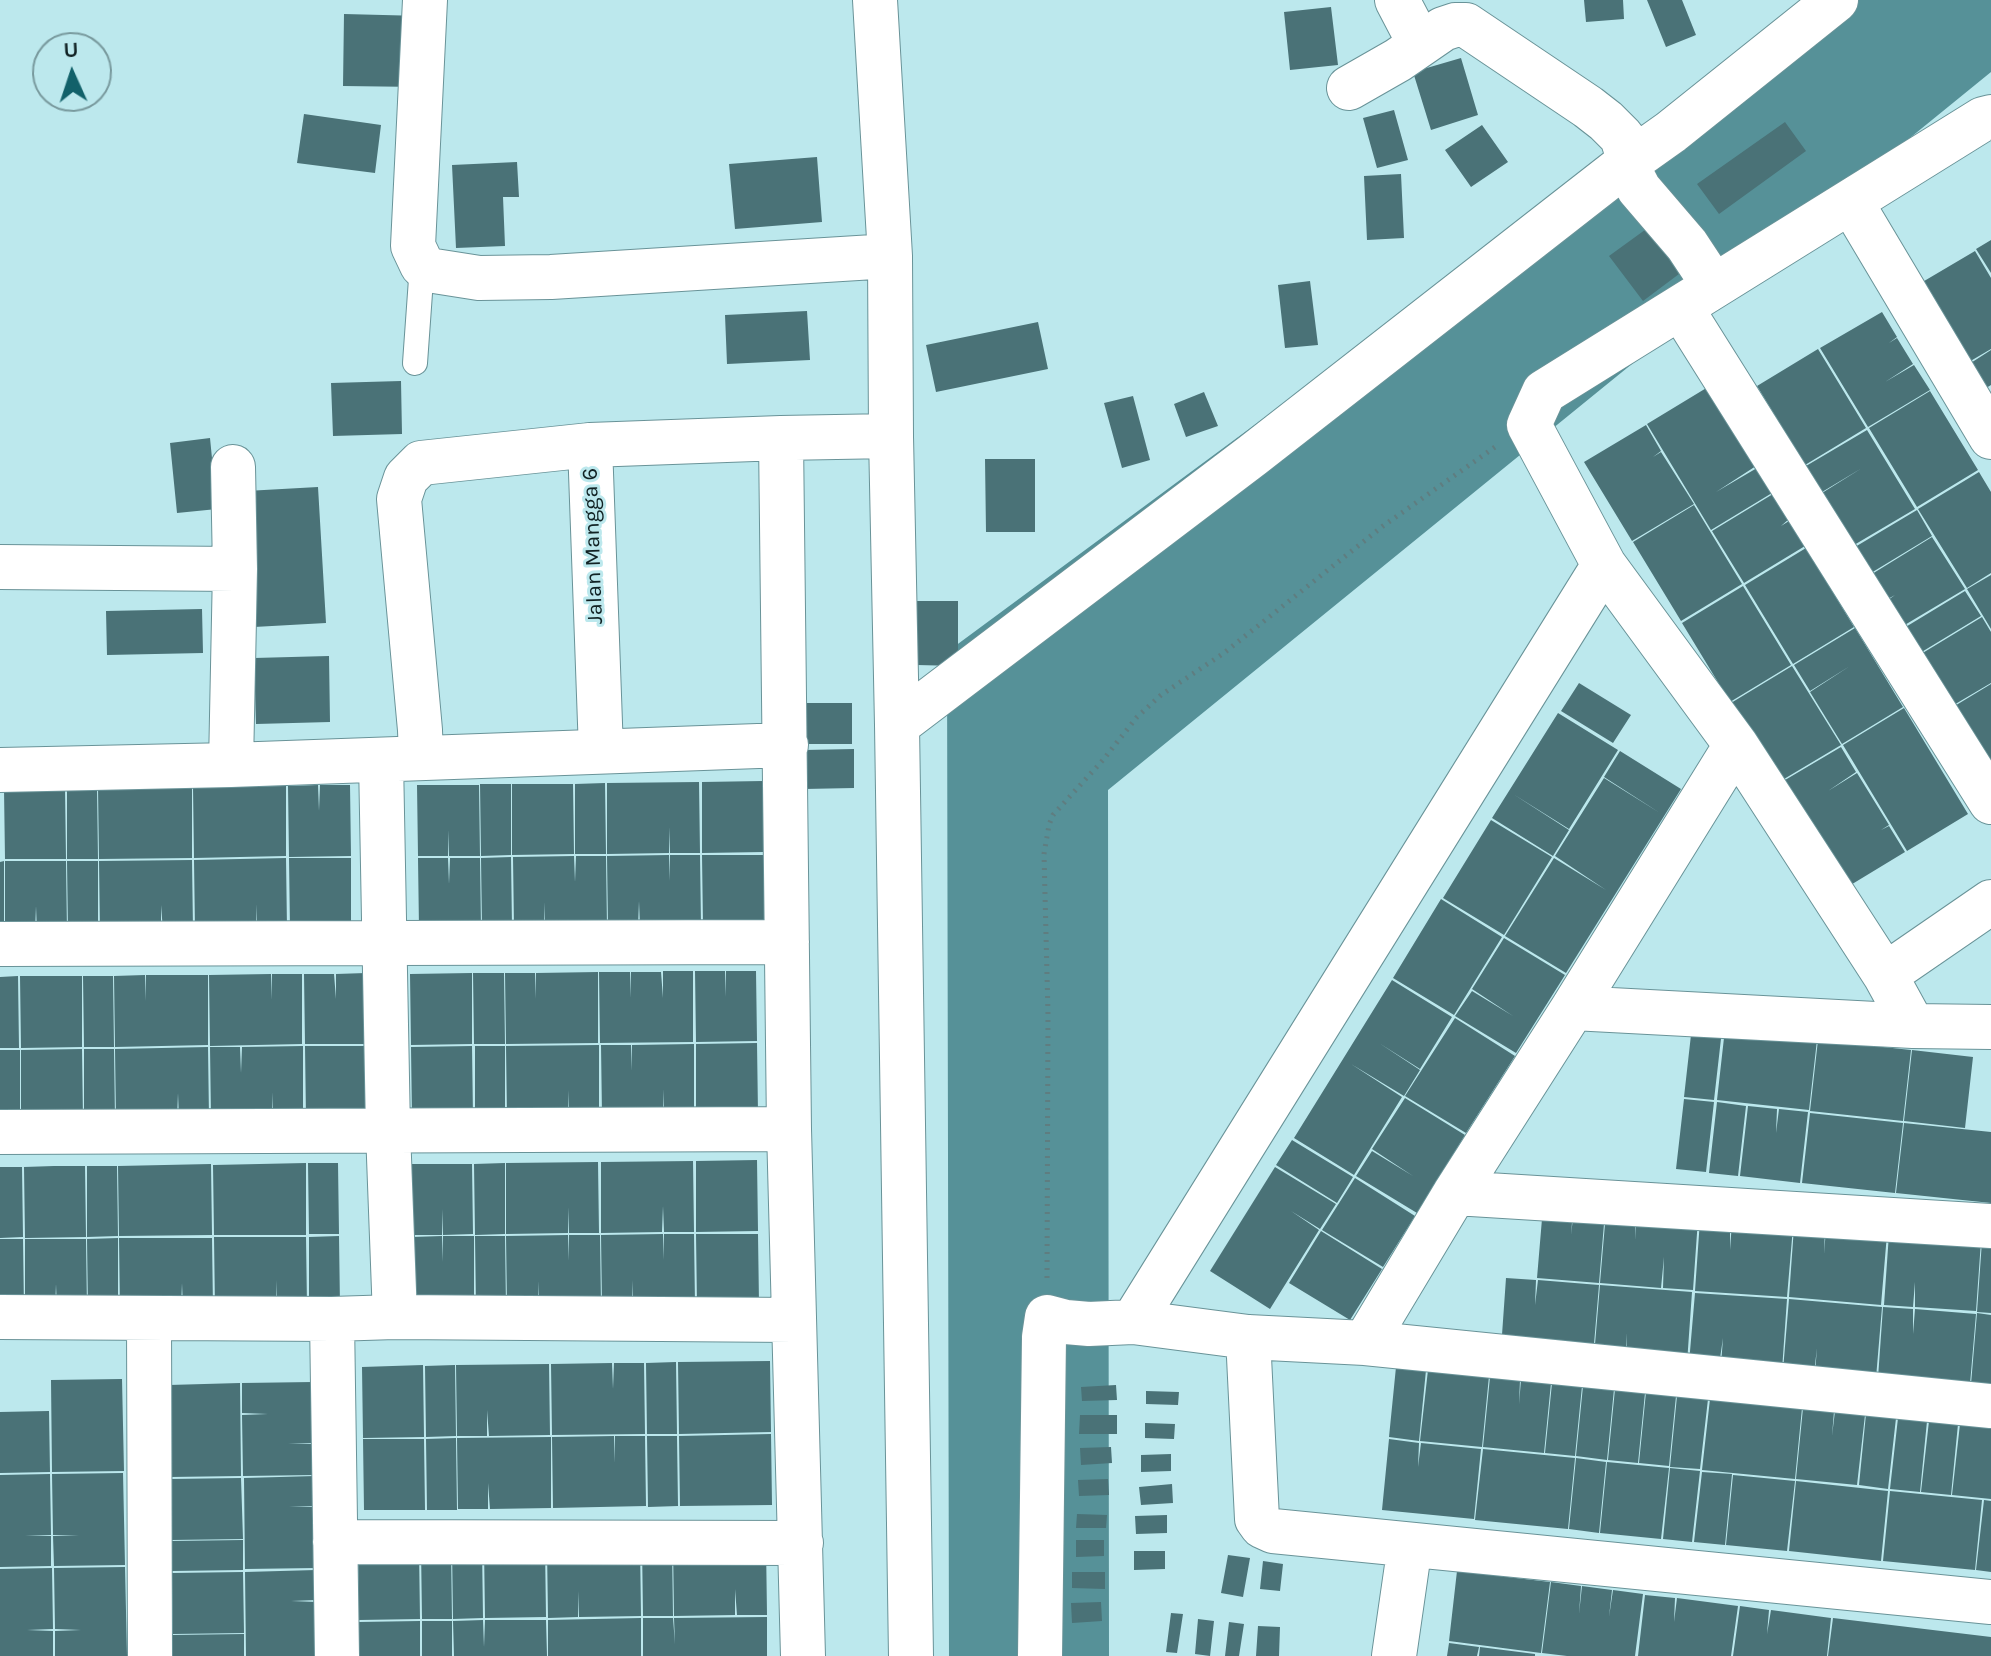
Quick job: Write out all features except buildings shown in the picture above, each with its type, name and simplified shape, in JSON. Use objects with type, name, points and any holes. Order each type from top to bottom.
[{"type":"street","points":[[425,0],[413,246],[422,265],[428,270],[479,278],[551,277],[890,256]]},
{"type":"street","points":[[875,0],[890,256],[911,1656]]},
{"type":"street","points":[[1397,0],[1420,44]]},
{"type":"street","points":[[897,725],[1253,455],[1633,176],[1671,132],[1836,0]]},
{"type":"street","points":[[1349,88],[1387,67],[1443,29],[1466,25],[1588,107],[1622,137],[1633,176],[1687,245],[1697,297],[1991,802]]},
{"type":"street","points":[[1913,1026],[1885,975],[1736,745],[1604,565],[1529,425],[1544,392],[1983,119],[1991,117]]},
{"type":"street","points":[[1851,202],[1991,437]]},
{"type":"street","name":"Jalan Mangga 6","points":[[601,751],[590,445],[891,436]]},
{"type":"street","points":[[761,439],[786,745],[789,1129],[803,1656]]},
{"type":"street","points":[[395,1317],[388,1131],[386,944],[401,759],[420,730],[399,499],[406,478],[421,463],[590,445]]},
{"type":"street","points":[[231,765],[235,569],[233,467]]},
{"type":"street","points":[[1133,1322],[1604,565]]},
{"type":"street","points":[[0,567],[235,569]]},
{"type":"street","points":[[0,770],[786,745]]},
{"type":"street","points":[[1365,1343],[1455,1193],[1736,745]]},
{"type":"street","points":[[1885,975],[1989,909]]},
{"type":"street","points":[[0,944],[787,942]]},
{"type":"street","points":[[1573,1008],[1913,1026],[1991,1027]]},
{"type":"street","points":[[0,1132],[789,1129]]},
{"type":"street","points":[[1455,1193],[1991,1226]]},
{"type":"street","points":[[0,1317],[793,1320]]},
{"type":"street","points":[[1040,1656],[1044,1337],[1047,1317],[1089,1324],[1133,1322],[1248,1337],[1365,1343],[1991,1406]]},
{"type":"street","points":[[149,1318],[150,1656]]},
{"type":"street","points":[[332,1319],[337,1656]]},
{"type":"street","points":[[1248,1337],[1257,1519],[1262,1526],[1273,1531],[1991,1602]]},
{"type":"street","points":[[335,1542],[801,1543]]},
{"type":"street","points":[[1394,1656],[1410,1545]]},
{"type":"lane","points":[[415,363],[422,265]]},
{"type":"path","points":[[1047,1317],[1048,1089],[1044,854],[1053,815],[1137,717],[1161,695],[1224,653],[1383,526],[1477,458],[1529,425]]},
{"type":"water","points":[[1830,0],[1991,0],[1991,72],[1108,790],[1109,1656],[949,1656],[947,652]]}]
